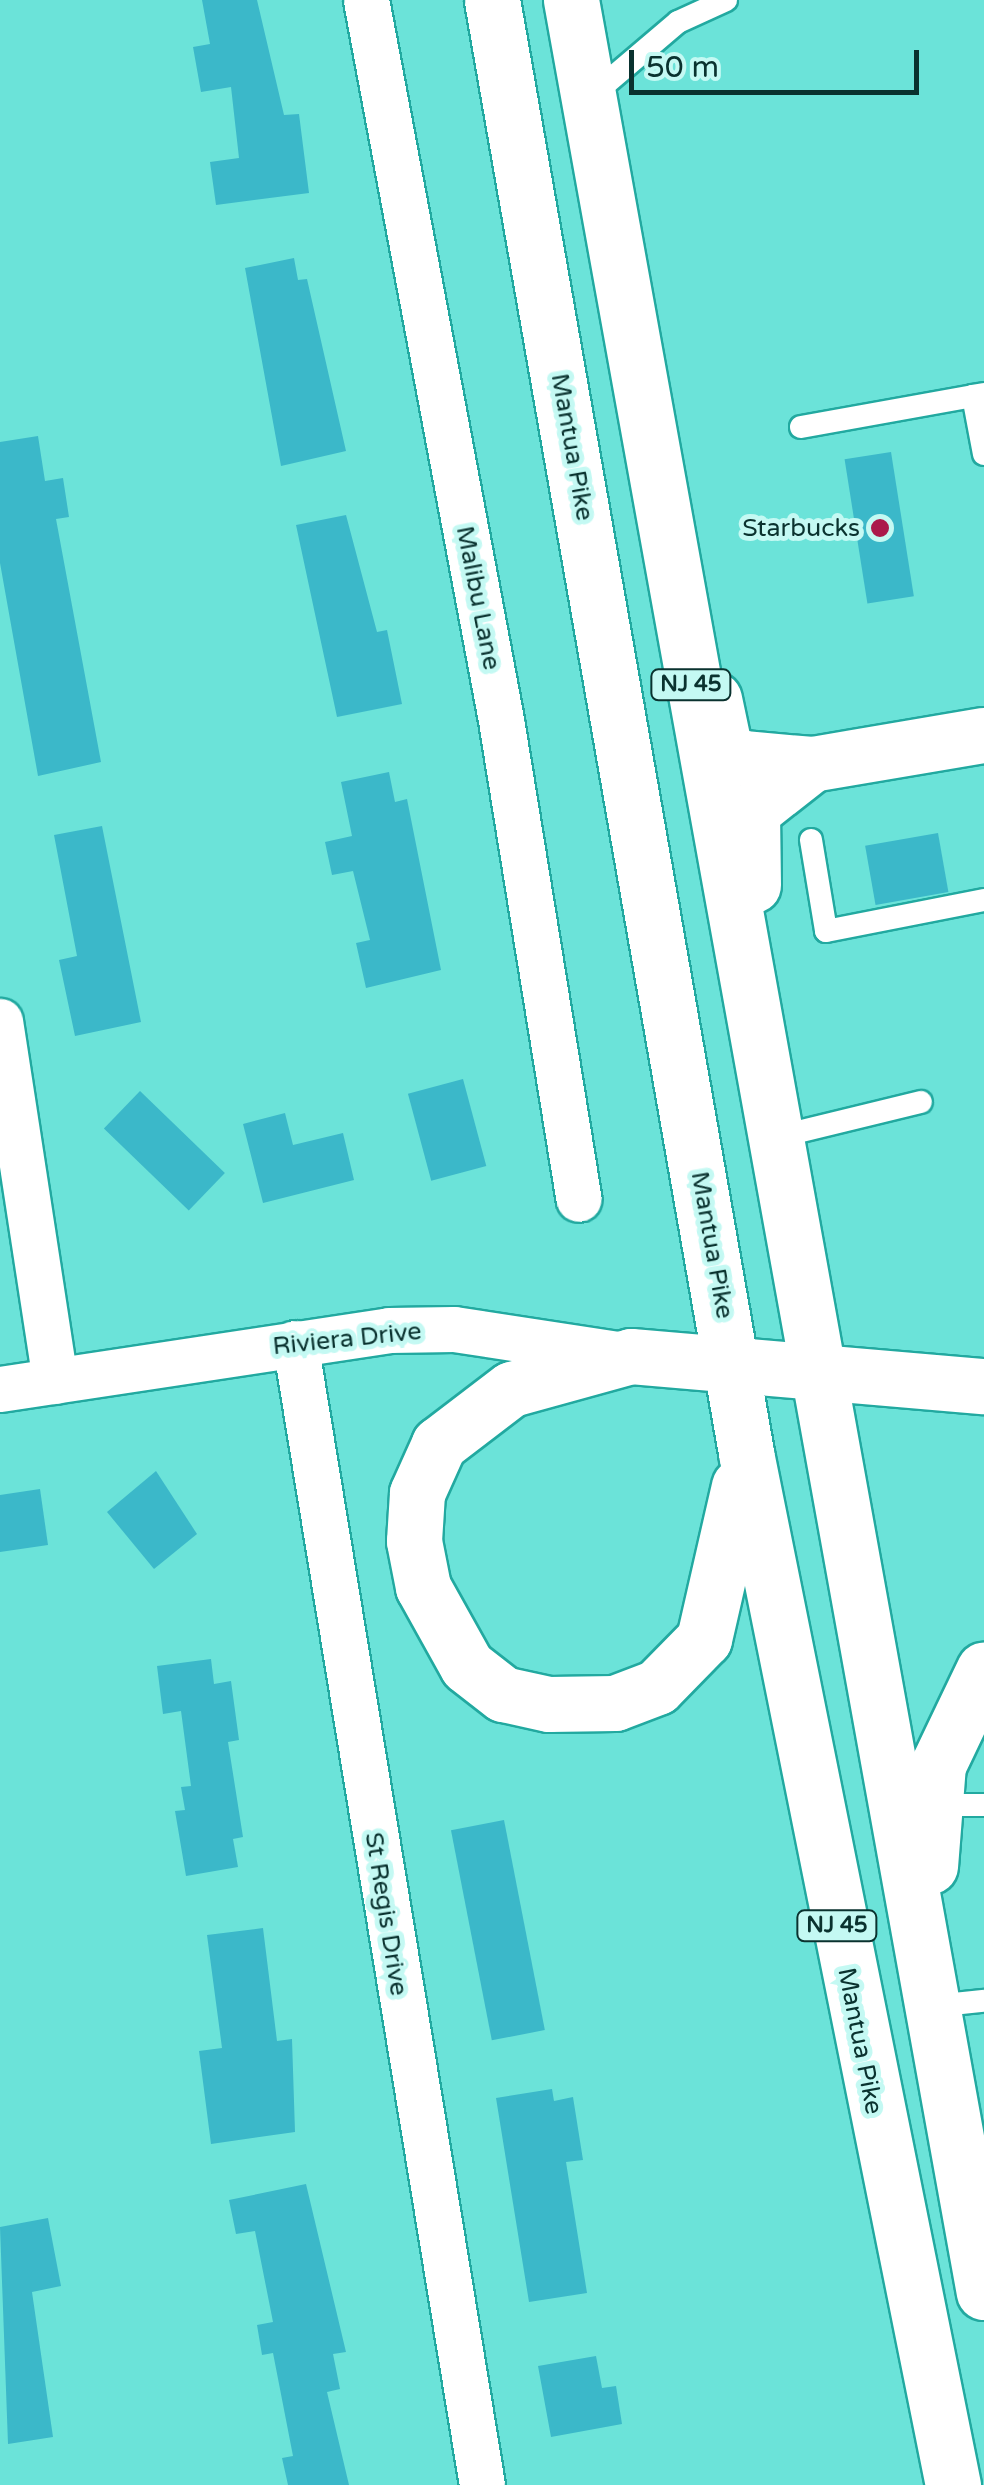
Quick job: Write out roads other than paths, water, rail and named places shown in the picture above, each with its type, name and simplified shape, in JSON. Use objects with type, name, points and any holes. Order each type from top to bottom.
[{"type":"main road","name":"Mantua Pike","points":[[492,0],[734,1366],[746,1453],[953,2485]]},
{"type":"main road","name":"NJ 45","points":[[571,0],[984,2292]]},
{"type":"main road","points":[[651,454],[674,477],[726,751],[812,764],[984,735]]},
{"type":"main road","points":[[773,1112],[774,1029],[746,828],[759,801],[812,764]]},
{"type":"main road","name":"Riviera Drive","points":[[631,1356],[984,1386]]},
{"type":"main road","points":[[631,1356],[511,1390],[439,1444],[417,1494],[414,1541],[423,1588],[467,1666],[504,1694],[549,1704],[616,1703],[657,1687],[691,1657],[708,1626],[746,1453]]},
{"type":"main road","points":[[953,2114],[966,2080],[968,2003],[926,1839],[958,1805],[938,1765],[984,1669]]},
{"type":"street","name":"Malibu Lane","points":[[366,0],[501,720],[579,1198]]},
{"type":"street","points":[[0,1021],[55,1381]]},
{"type":"street","name":"Riviera Drive","points":[[0,1390],[295,1343],[454,1330],[631,1356]]},
{"type":"street","name":"St Regis Drive","points":[[295,1343],[482,2485]]},
{"type":"lane","points":[[588,98],[678,22],[726,0]]},
{"type":"lane","points":[[801,426],[978,395],[984,454]]},
{"type":"lane","points":[[811,840],[826,931],[984,900]]},
{"type":"lane","points":[[773,1112],[921,1102]]},
{"type":"place","name":"Starbucks","points":[[880,528]]}]
